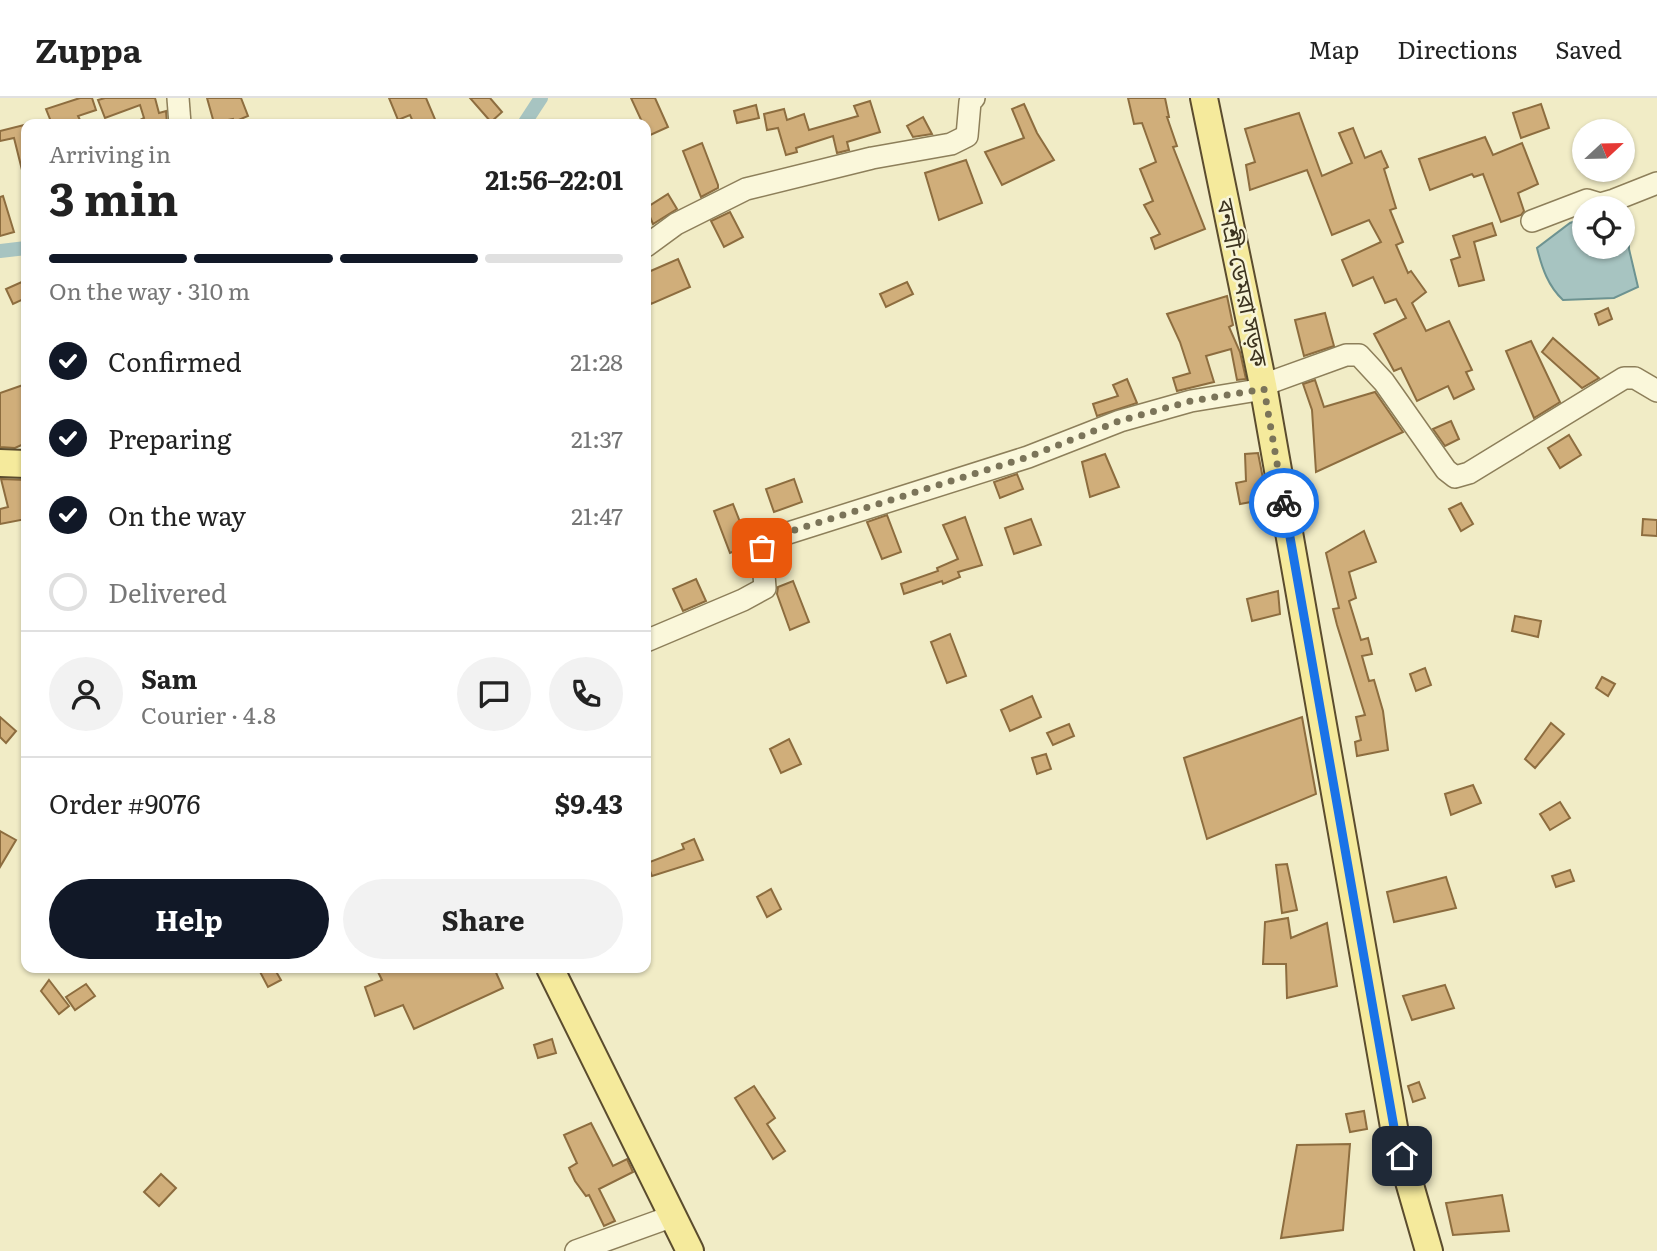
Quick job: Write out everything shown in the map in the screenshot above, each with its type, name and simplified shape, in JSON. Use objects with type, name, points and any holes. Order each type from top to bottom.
[{"type":"main road","name":"বনশ্রী-ডেমরা সড়ক","points":[[1204,98],[1264,387],[1395,1133],[1429,1251]]},
{"type":"main road","points":[[0,463],[21,464]]},
{"type":"main road","points":[[552,973],[690,1251]]},
{"type":"street","points":[[178,98],[180,119]]},
{"type":"street","points":[[651,242],[676,225],[746,190],[872,158],[951,144],[967,136],[970,102],[974,98]]},
{"type":"street","points":[[1532,221],[1587,200],[1600,204],[1614,201],[1657,183]]},
{"type":"street","points":[[651,639],[765,588],[762,548],[782,534],[1028,457],[1119,421],[1191,401],[1264,387],[1346,355],[1359,355],[1384,382],[1446,470],[1455,477],[1469,473],[1623,378],[1634,378],[1657,391]]},
{"type":"street","points":[[576,1251],[673,1216]]},
{"type":"water","points":[[1572,222],[1572,259],[1631,259],[1638,287],[1614,298],[1563,300],[1546,276],[1537,248]]},
{"type":"building","points":[[80,98],[92,98],[96,110],[78,116],[80,119],[50,119],[46,109]]},
{"type":"building","points":[[155,98],[159,113],[166,111],[167,119],[142,119],[140,105],[105,118],[98,100]]},
{"type":"building","points":[[207,98],[241,98],[248,116],[241,119],[213,119]]},
{"type":"building","points":[[389,98],[426,98],[435,119],[412,119],[410,115],[398,119]]},
{"type":"building","points":[[470,98],[490,98],[502,112],[494,119],[488,119]]},
{"type":"building","points":[[631,98],[655,98],[668,127],[651,135],[651,119],[641,119]]},
{"type":"building","points":[[1128,98],[1165,98],[1167,117],[1177,146],[1173,147],[1205,229],[1155,249],[1151,238],[1160,234],[1144,205],[1153,201],[1140,169],[1156,162],[1142,123],[1134,124]]},
{"type":"building","points":[[870,101],[880,132],[847,142],[849,150],[837,153],[833,136],[796,148],[797,152],[786,155],[778,128],[767,130],[764,114],[784,109],[787,120],[804,114],[809,130],[858,116],[854,106]]},
{"type":"building","points":[[1024,104],[1037,133],[1054,160],[1002,185],[985,152],[1024,138],[1012,109]]},
{"type":"building","points":[[1541,104],[1549,128],[1521,138],[1513,113]]},
{"type":"building","points":[[756,105],[759,118],[737,123],[734,111]]},
{"type":"building","points":[[1299,113],[1322,176],[1352,163],[1339,133],[1353,128],[1365,158],[1381,151],[1388,167],[1384,169],[1396,208],[1390,210],[1403,242],[1396,245],[1408,273],[1411,271],[1426,292],[1412,303],[1426,331],[1449,321],[1472,370],[1466,372],[1474,389],[1454,399],[1448,386],[1417,401],[1401,368],[1394,371],[1374,334],[1406,318],[1396,299],[1385,303],[1373,277],[1353,286],[1342,260],[1381,242],[1369,220],[1332,235],[1307,170],[1250,190],[1246,165],[1255,162],[1245,129]]},
{"type":"building","points":[[923,117],[932,134],[913,137],[907,126]]},
{"type":"building","points":[[21,126],[21,166],[14,138],[0,141],[0,131]]},
{"type":"building","points":[[1485,137],[1493,155],[1522,143],[1538,184],[1518,193],[1524,211],[1521,215],[1501,222],[1483,174],[1474,177],[1472,174],[1430,190],[1419,159]]},
{"type":"building","points":[[702,143],[718,188],[701,197],[683,151]]},
{"type":"building","points":[[966,160],[982,203],[939,220],[925,173]]},
{"type":"building","points":[[668,194],[677,209],[653,224],[651,205]]},
{"type":"building","points":[[3,196],[14,232],[0,236],[0,197]]},
{"type":"building","points":[[730,212],[743,237],[724,247],[711,221]]},
{"type":"building","points":[[1492,223],[1496,235],[1474,242],[1484,280],[1459,286],[1451,260],[1460,257],[1453,236]]},
{"type":"building","points":[[678,259],[690,287],[651,304],[651,271]]},
{"type":"building","points":[[21,282],[21,300],[13,304],[6,289]]},
{"type":"building","points":[[907,282],[913,294],[886,307],[880,294]]},
{"type":"building","points":[[1227,296],[1233,325],[1229,327],[1240,352],[1246,379],[1237,380],[1231,349],[1206,356],[1214,382],[1177,391],[1173,378],[1190,373],[1167,314]]},
{"type":"building","points":[[1608,308],[1612,319],[1599,325],[1595,314]]},
{"type":"building","points":[[1325,313],[1334,346],[1304,356],[1295,320]]},
{"type":"building","points":[[1553,338],[1599,378],[1582,388],[1542,352]]},
{"type":"building","points":[[1531,341],[1560,402],[1534,418],[1506,351]]},
{"type":"building","points":[[1127,379],[1137,403],[1097,416],[1093,404],[1118,396],[1113,385]]},
{"type":"building","points":[[1315,380],[1324,407],[1375,392],[1403,432],[1316,472],[1312,410],[1303,384]]},
{"type":"building","points":[[21,386],[21,445],[15,448],[0,447],[0,393]]},
{"type":"building","points":[[1451,421],[1459,439],[1445,446],[1433,429]]},
{"type":"building","points":[[1569,435],[1581,455],[1560,468],[1548,448]]},
{"type":"building","points":[[1258,453],[1267,499],[1240,504],[1236,483],[1246,481],[1245,454]]},
{"type":"building","points":[[1105,454],[1119,487],[1090,497],[1082,462]]},
{"type":"building","points":[[1017,474],[1023,489],[1000,498],[994,482]]},
{"type":"building","points":[[1,479],[21,480],[21,520],[0,524],[0,509],[8,507]]},
{"type":"building","points":[[794,479],[802,502],[774,512],[766,489]]},
{"type":"building","points":[[1461,503],[1473,524],[1461,531],[1449,509]]},
{"type":"building","points":[[733,504],[749,545],[730,553],[714,511]]},
{"type":"building","points":[[887,515],[901,552],[882,559],[867,522]]},
{"type":"building","points":[[965,517],[982,565],[958,572],[960,577],[943,584],[942,581],[904,594],[901,584],[938,571],[937,568],[958,559],[943,525]]},
{"type":"building","points":[[1031,519],[1041,545],[1014,554],[1005,528]]},
{"type":"building","points":[[1643,519],[1657,520],[1657,536],[1642,535]]},
{"type":"building","points":[[1364,531],[1376,562],[1349,572],[1356,598],[1349,601],[1361,640],[1368,638],[1372,654],[1362,656],[1369,681],[1374,680],[1383,711],[1388,750],[1357,756],[1355,742],[1361,740],[1356,717],[1365,715],[1333,609],[1339,608],[1326,553]]},
{"type":"building","points":[[696,579],[706,601],[683,611],[673,589]]},
{"type":"building","points":[[793,581],[809,622],[790,630],[777,594],[778,587]]},
{"type":"building","points":[[1278,591],[1280,614],[1252,621],[1247,599]]},
{"type":"building","points":[[1515,616],[1541,621],[1538,637],[1512,631]]},
{"type":"building","points":[[950,634],[966,676],[947,683],[931,642]]},
{"type":"building","points":[[1425,668],[1431,685],[1416,691],[1410,674]]},
{"type":"building","points":[[1602,677],[1615,684],[1608,696],[1596,688]]},
{"type":"building","points":[[1032,696],[1041,717],[1010,731],[1001,710]]},
{"type":"building","points":[[0,717],[16,731],[6,743],[0,737]]},
{"type":"building","points":[[1302,717],[1316,794],[1207,839],[1184,758]]},
{"type":"building","points":[[1551,723],[1564,734],[1535,768],[1525,759]]},
{"type":"building","points":[[1069,724],[1074,736],[1053,745],[1047,733]]},
{"type":"building","points":[[789,739],[801,764],[781,773],[770,749]]},
{"type":"building","points":[[1046,754],[1051,769],[1037,774],[1032,758]]},
{"type":"building","points":[[1473,785],[1481,803],[1451,815],[1445,794]]},
{"type":"building","points":[[1560,802],[1570,818],[1550,830],[1540,814]]},
{"type":"building","points":[[0,831],[16,840],[0,867]]},
{"type":"building","points":[[694,839],[703,860],[652,876],[651,861],[684,849],[682,844]]},
{"type":"building","points":[[1287,864],[1297,910],[1282,913],[1276,865]]},
{"type":"building","points":[[1570,870],[1574,881],[1556,887],[1552,876]]},
{"type":"building","points":[[1446,877],[1456,908],[1394,922],[1387,892]]},
{"type":"building","points":[[771,889],[781,909],[767,917],[757,897]]},
{"type":"building","points":[[1288,918],[1291,938],[1327,923],[1337,986],[1287,998],[1286,964],[1263,964],[1265,922]]},
{"type":"building","points":[[261,973],[277,973],[281,980],[268,987]]},
{"type":"building","points":[[378,973],[496,973],[503,988],[414,1029],[403,1005],[375,1016],[365,987],[382,980]]},
{"type":"building","points":[[49,980],[69,1006],[59,1014],[41,991]]},
{"type":"building","points":[[86,984],[95,996],[75,1010],[66,997]]},
{"type":"building","points":[[1445,985],[1454,1008],[1412,1020],[1403,996]]},
{"type":"building","points":[[552,1039],[556,1053],[538,1058],[534,1045]]},
{"type":"building","points":[[1419,1082],[1425,1098],[1413,1102],[1408,1086]]},
{"type":"building","points":[[754,1086],[775,1118],[767,1124],[785,1151],[773,1159],[735,1098]]},
{"type":"building","points":[[1364,1111],[1367,1129],[1350,1132],[1346,1114]]},
{"type":"building","points":[[591,1123],[613,1166],[627,1159],[633,1172],[599,1189],[615,1221],[604,1226],[589,1195],[586,1196],[569,1168],[577,1163],[564,1135]]},
{"type":"building","points":[[1350,1144],[1343,1230],[1281,1238],[1297,1145]]},
{"type":"building","points":[[161,1174],[176,1188],[159,1206],[144,1192]]},
{"type":"building","points":[[1502,1195],[1509,1231],[1453,1235],[1446,1203]]},
{"type":"waterway","points":[[527,119],[541,98]]},
{"type":"waterway","points":[[0,251],[21,249]]},
{"type":"way so far","points":[[762,548],[782,534],[1028,457],[1119,421],[1191,401],[1264,389],[1284,503]]},
{"type":"route","points":[[1284,503],[1395,1133],[1402,1156]]}]
